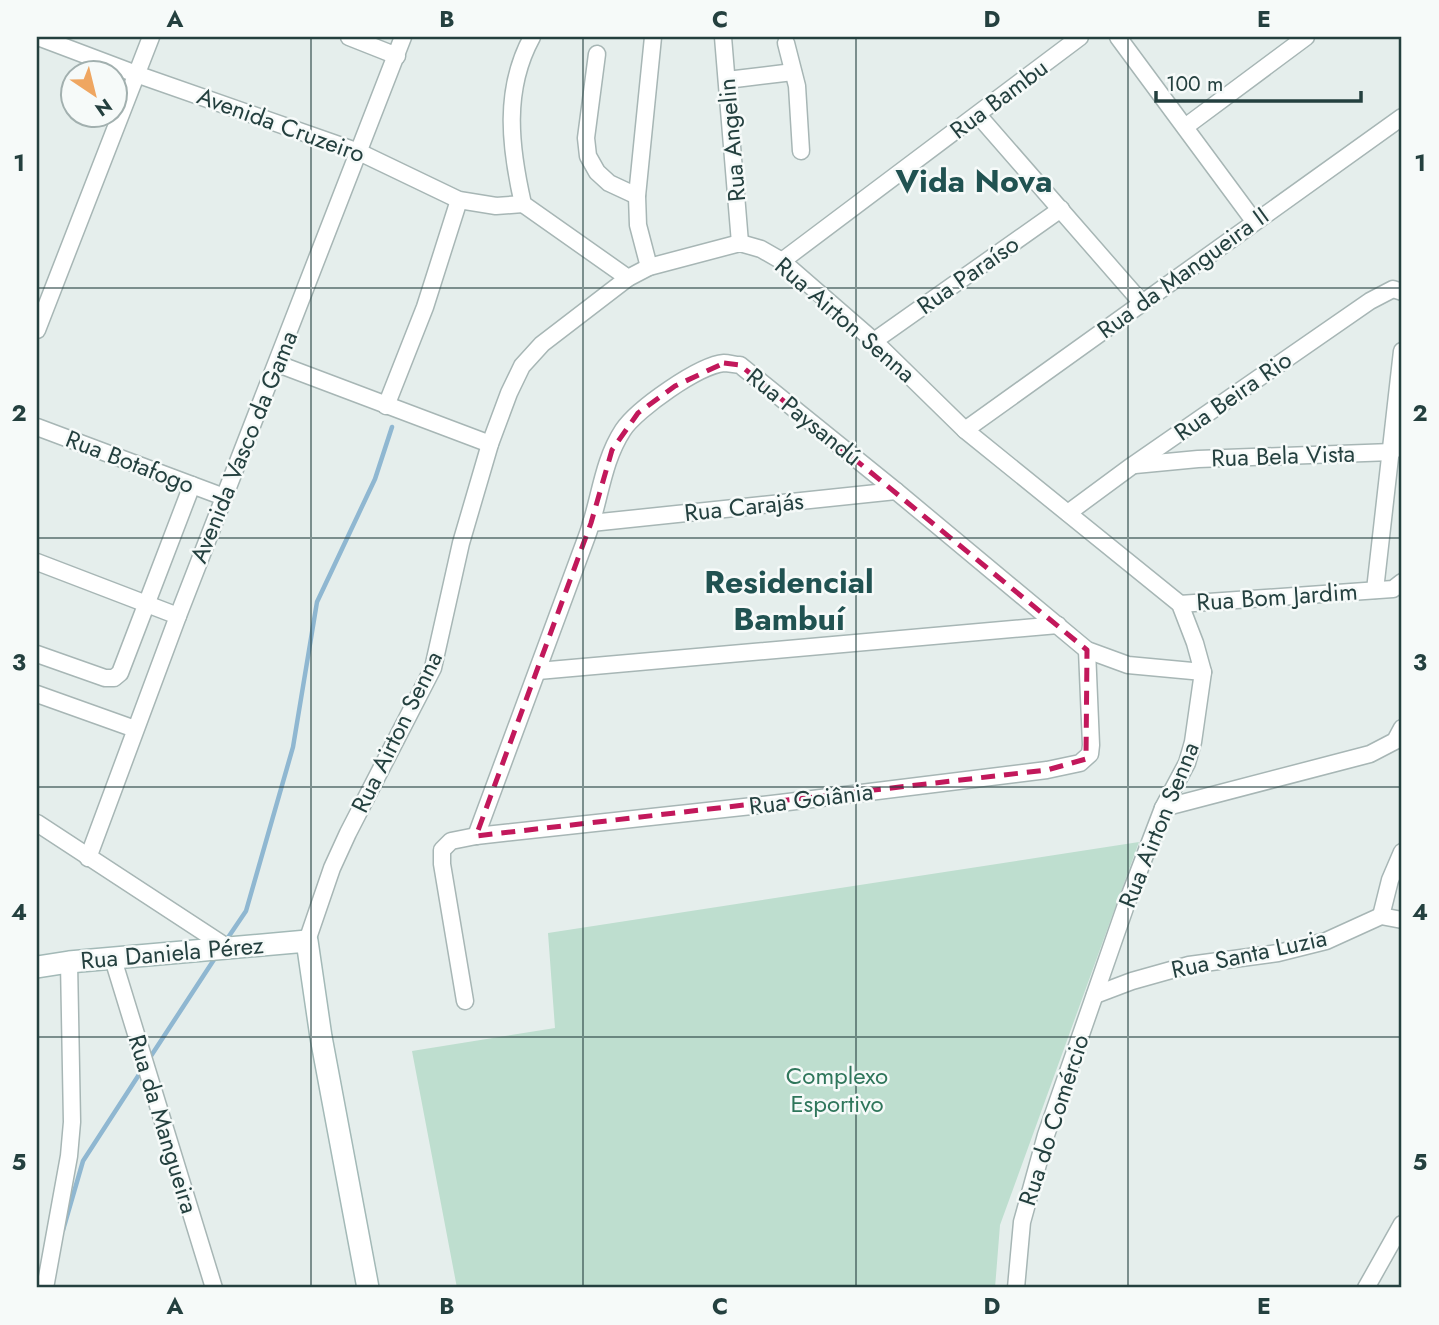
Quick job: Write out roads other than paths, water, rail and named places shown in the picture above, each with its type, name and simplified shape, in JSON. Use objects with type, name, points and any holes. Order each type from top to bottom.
[{"type":"street","name":"Avenida Cruzeiro","points":[[38,37],[359,152],[459,200],[496,205],[523,204]]},
{"type":"street","points":[[37,330],[151,37]]},
{"type":"street","points":[[349,37],[397,56]]},
{"type":"street","name":"Avenida Vasco da Gama","points":[[88,858],[178,616],[403,37]]},
{"type":"street","points":[[532,37],[513,85],[510,129],[523,204],[628,278]]},
{"type":"street","points":[[649,267],[638,225],[636,196],[653,37]]},
{"type":"street","name":"Rua Angelin","points":[[723,37],[740,243]]},
{"type":"street","name":"Rua Bambu","points":[[782,261],[1080,37]]},
{"type":"street","points":[[1118,37],[1254,221]]},
{"type":"street","points":[[1185,127],[1306,37]]},
{"type":"street","points":[[786,43],[797,86],[801,151]]},
{"type":"street","points":[[597,54],[586,138],[588,156],[597,172],[609,183],[636,196]]},
{"type":"street","points":[[727,80],[793,72]]},
{"type":"street","points":[[978,116],[1142,303]]},
{"type":"street","name":"Rua da Mangueira II","points":[[965,430],[1402,117]]},
{"type":"street","points":[[386,406],[425,307],[459,200]]},
{"type":"street","name":"Rua Paraíso","points":[[874,341],[1061,209]]},
{"type":"street","name":"Rua Airton Senna","points":[[368,1288],[321,1037],[306,941],[348,833],[433,668],[461,543],[490,443],[522,366],[542,344],[628,278],[649,267],[740,243],[761,249],[782,261],[874,341],[965,430],[1180,604],[1203,672],[1199,711],[1188,763],[1163,808],[1095,995]]},
{"type":"street","name":"Rua Beira Rio","points":[[1068,513],[1370,301],[1393,289],[1402,292]]},
{"type":"street","points":[[1375,590],[1402,351]]},
{"type":"street","name":"Rua Paysandú","points":[[476,836],[591,523],[611,450],[638,413],[675,386],[705,369],[724,363],[740,366],[1087,650],[1128,665],[1203,672]]},
{"type":"street","points":[[278,364],[490,443]]},
{"type":"street","name":"Rua Botafogo","points":[[37,427],[224,497]]},
{"type":"street","name":"Rua Bela Vista","points":[[1133,465],[1198,459],[1392,452]]},
{"type":"street","points":[[37,654],[105,678],[114,678],[120,673],[192,485]]},
{"type":"street","name":"Rua Carajás","points":[[591,523],[896,491]]},
{"type":"street","points":[[37,562],[178,616]]},
{"type":"street","name":"Rua Bom Jardim","points":[[1180,604],[1375,590],[1399,591]]},
{"type":"street","points":[[538,671],[1058,625]]},
{"type":"street","name":"Rua Goiânia","points":[[465,1001],[442,864],[442,850],[451,841],[476,836],[793,802],[1074,765],[1090,754],[1087,650]]},
{"type":"street","points":[[37,694],[135,729]]},
{"type":"street","points":[[1163,808],[1370,754],[1395,741],[1402,728]]},
{"type":"street","points":[[37,823],[221,947]]},
{"type":"street","points":[[1402,852],[1390,880],[1381,916],[1402,920]]},
{"type":"street","name":"Rua Santa Luzia","points":[[1095,995],[1189,965],[1278,953],[1326,941],[1381,916]]},
{"type":"street","name":"Rua Daniela Pérez","points":[[37,967],[221,947],[306,941]]},
{"type":"street","name":"Rua da Mangueira","points":[[113,959],[214,1288]]},
{"type":"street","points":[[45,1288],[69,1156],[72,1122],[69,962]]},
{"type":"street","name":"Rua do Comércio","points":[[1016,1288],[1022,1222],[1038,1159],[1095,995]]},
{"type":"street","points":[[1366,1288],[1402,1224]]},
{"type":"waterway","points":[[225,942],[246,911],[293,747],[317,602],[375,479],[392,427]]},
{"type":"waterway","points":[[149,1059],[217,955]]},
{"type":"waterway","points":[[63,1230],[83,1161],[142,1070]]},
{"type":"district","name":"Vida Nova","points":[[974,181]]},
{"type":"district","name":"Residencial Bambuí","points":[[789,600]]},
{"type":"park label","name":"Complexo Esportivo","points":[[837,1090]]}]
